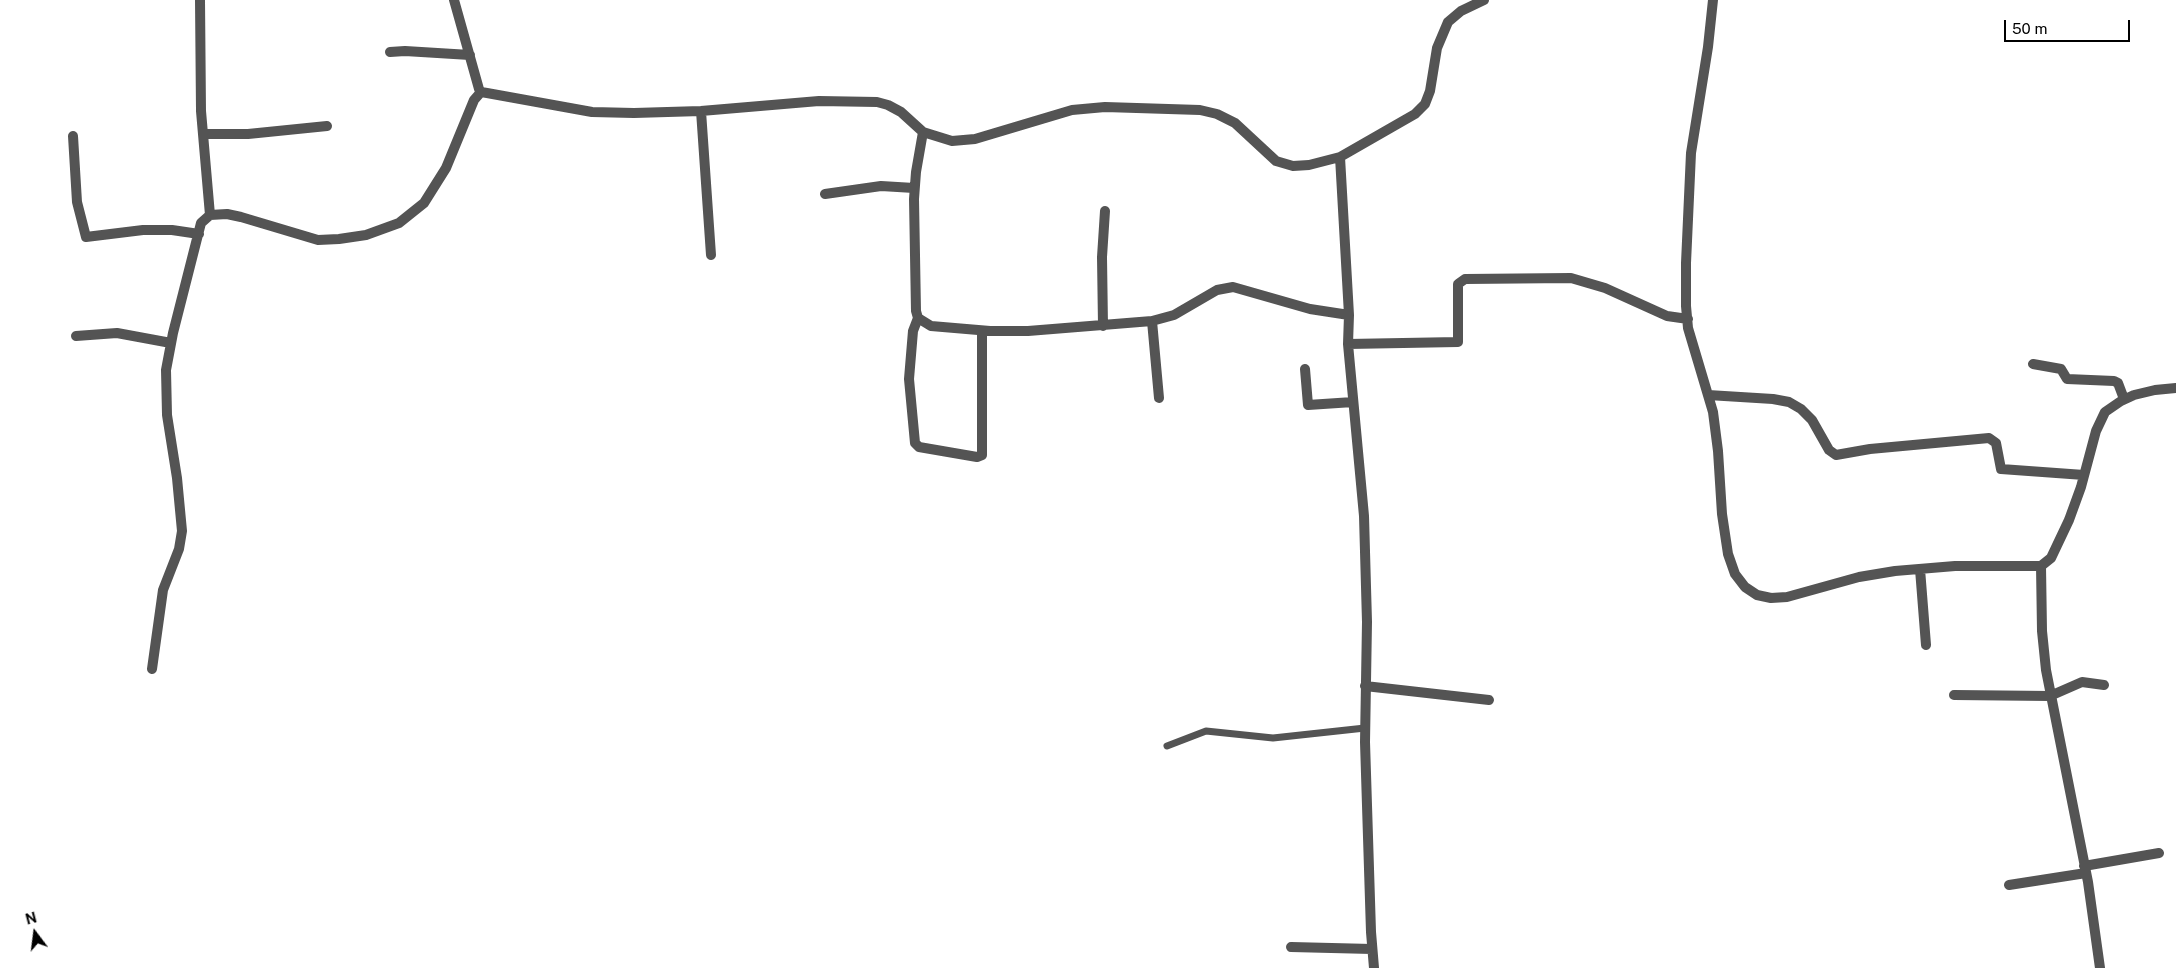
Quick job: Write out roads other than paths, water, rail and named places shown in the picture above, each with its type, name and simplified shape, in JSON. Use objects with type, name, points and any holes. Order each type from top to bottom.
[{"type":"street","points":[[200,0],[200,72],[210,215]]},
{"type":"street","points":[[454,0],[481,92]]},
{"type":"street","points":[[481,92],[592,112],[701,111],[819,101],[876,102],[888,105],[901,112],[923,132],[952,141],[975,139],[1072,110],[1105,107],[1200,110],[1218,114],[1235,123],[1276,161],[1293,166],[1309,165],[1340,157],[1415,114],[1425,104],[1430,91],[1438,48],[1448,22],[1461,11],[1484,0]]},
{"type":"street","points":[[1714,0],[1691,154],[1686,263],[1688,328],[1713,412],[1722,514],[1728,554],[1735,574],[1745,587],[1757,595],[1770,598],[1787,597],[1859,577],[1894,571],[1955,566],[2041,566],[2051,558],[2066,528],[2084,475],[2096,430],[2105,412],[2124,399],[2155,390],[2176,388]]},
{"type":"street","points":[[390,52],[470,54]]},
{"type":"street","points":[[152,669],[163,590],[179,549],[182,531],[166,393],[166,370],[201,223],[210,215],[242,216],[318,240],[366,235],[399,223],[424,202],[446,168],[474,100],[481,92]]},
{"type":"street","points":[[701,111],[711,255]]},
{"type":"street","points":[[203,134],[248,134],[327,126]]},
{"type":"street","points":[[923,132],[914,188],[918,318],[913,331],[909,379],[915,443],[919,447],[977,457],[982,455],[982,330]]},
{"type":"street","points":[[73,136],[77,202],[86,237],[143,230],[172,230],[199,234]]},
{"type":"street","points":[[1340,157],[1348,344],[1364,516],[1367,622],[1365,728],[1374,968]]},
{"type":"street","points":[[825,194],[881,186],[914,188]]},
{"type":"street","points":[[1103,326],[1102,257],[1105,212]]},
{"type":"street","points":[[1348,344],[1458,342],[1458,284],[1465,279],[1572,278],[1605,288],[1667,316],[1688,319]]},
{"type":"street","points":[[918,318],[931,326],[982,330],[1028,331],[1103,326],[1152,321],[1174,314],[1217,290],[1233,287],[1310,309],[1348,315]]},
{"type":"street","points":[[1152,321],[1159,398]]},
{"type":"street","points":[[76,336],[117,333],[171,343]]},
{"type":"street","points":[[2033,364],[2061,369],[2066,378],[2114,381],[2118,383],[2124,399]]},
{"type":"street","points":[[1305,369],[1308,405],[1353,402]]},
{"type":"street","points":[[1708,395],[1773,399],[1789,402],[1812,420],[1829,450],[1836,455],[1870,449],[1989,438],[1996,443],[2001,469],[2084,475]]},
{"type":"street","points":[[2041,566],[2042,648],[2085,870],[2100,968]]},
{"type":"street","points":[[1920,569],[1926,645]]},
{"type":"street","points":[[1954,695],[2050,696],[2082,682],[2104,685]]},
{"type":"street","points":[[1365,686],[1489,700]]},
{"type":"street","points":[[2009,885],[2159,853]]},
{"type":"street","points":[[1292,947],[1372,949]]},
{"type":"lane","points":[[1168,746],[1206,731],[1273,738],[1365,728]]}]
